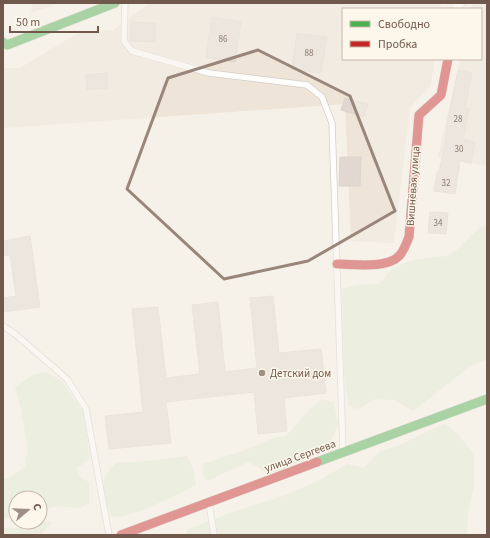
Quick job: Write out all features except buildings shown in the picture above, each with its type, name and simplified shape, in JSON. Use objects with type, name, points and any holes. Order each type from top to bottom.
[{"type":"main road","points":[[4,45],[115,3]]},
{"type":"main road","name":"Вишнёвая улица","points":[[337,264],[382,264],[395,260],[404,250],[409,237],[419,115],[441,95],[448,60]]},
{"type":"main road","name":"улица Сергеева","points":[[122,535],[487,400]]},
{"type":"lane","points":[[125,3],[124,41],[132,51],[209,73],[307,85],[322,97],[332,123],[343,453]]},
{"type":"lane","points":[[3,326],[15,334],[67,379],[86,409],[109,535]]},
{"type":"lane","points":[[209,503],[214,535]]},
{"type":"highlighted area","points":[[258,50],[350,96],[395,211],[308,261],[224,279],[127,189],[168,78]]},
{"type":"shaded area","points":[[32,3],[59,3],[31,13]]},
{"type":"shaded area","points":[[150,3],[441,3],[440,8],[342,8],[342,60],[434,60],[431,86],[410,107],[394,243],[351,241],[345,104],[3,128],[3,68],[20,68],[76,34],[113,30]]},
{"type":"shaded area","points":[[473,3],[487,5],[487,166],[438,157],[460,60],[482,60],[482,8],[471,8]]},
{"type":"green space","points":[[487,225],[487,359],[469,367],[413,411],[394,400],[375,399],[358,409],[349,406],[344,375],[342,289],[357,285],[379,284],[393,268],[413,260],[447,256],[458,249],[479,228]]},
{"type":"green space","points":[[46,372],[62,381],[83,412],[90,458],[76,469],[81,478],[89,482],[89,503],[80,508],[58,506],[48,508],[48,490],[8,490],[8,518],[3,520],[3,479],[7,479],[25,467],[28,450],[21,409],[15,387],[33,375]]},
{"type":"green space","points":[[324,399],[334,403],[338,425],[328,447],[311,454],[283,471],[266,472],[248,462],[207,481],[202,473],[203,464],[248,449],[273,438],[286,436],[311,408]]},
{"type":"green space","points":[[445,424],[458,434],[474,455],[474,485],[468,515],[467,535],[184,535],[189,529],[230,513],[283,496],[320,480],[347,464],[364,468],[379,452],[403,444]]},
{"type":"green space","points":[[187,456],[194,471],[196,485],[145,509],[122,517],[111,516],[103,497],[104,478],[115,463],[138,462]]},
{"type":"green space","points":[[48,522],[53,522],[48,527]]},
{"type":"green space","points":[[3,528],[8,528],[8,530],[45,530],[40,535],[3,535]]},
{"type":"traffic: fast","points":[[3,42],[7,45],[115,3]]},
{"type":"traffic: fast","points":[[317,462],[487,399]]},
{"type":"traffic: jam","points":[[337,264],[370,265],[386,263],[394,260],[404,250],[409,237],[419,115],[441,95],[448,60]]},
{"type":"traffic: jam","points":[[121,535],[317,462]]},
{"type":"place","name":"Детский дом","points":[[262,373]]}]
